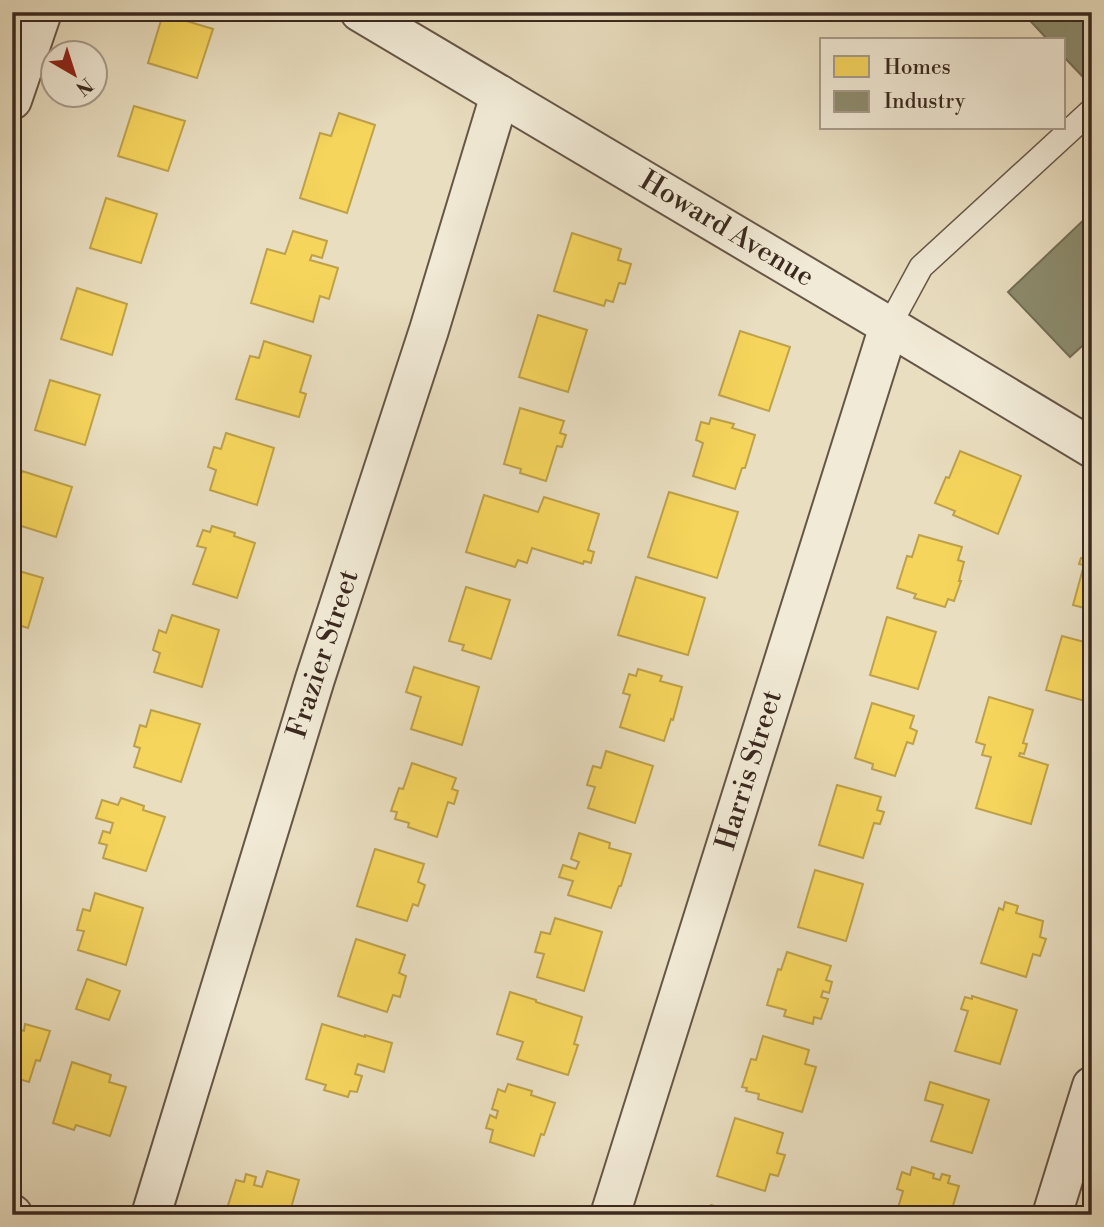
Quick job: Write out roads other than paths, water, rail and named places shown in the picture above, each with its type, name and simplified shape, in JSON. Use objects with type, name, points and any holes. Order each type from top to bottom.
[{"type":"street","points":[[12,100],[42,12]]},
{"type":"street","name":"Howard Avenue","points":[[360,12],[1092,448]]},
{"type":"street","name":"Frazier Street","points":[[151,1215],[314,679],[429,330],[500,94]]},
{"type":"street","name":"Harris Street","points":[[610,1215],[888,326]]},
{"type":"street","points":[[1052,1215],[1092,1086]]},
{"type":"lane","points":[[888,326],[921,267],[1092,110]]}]
